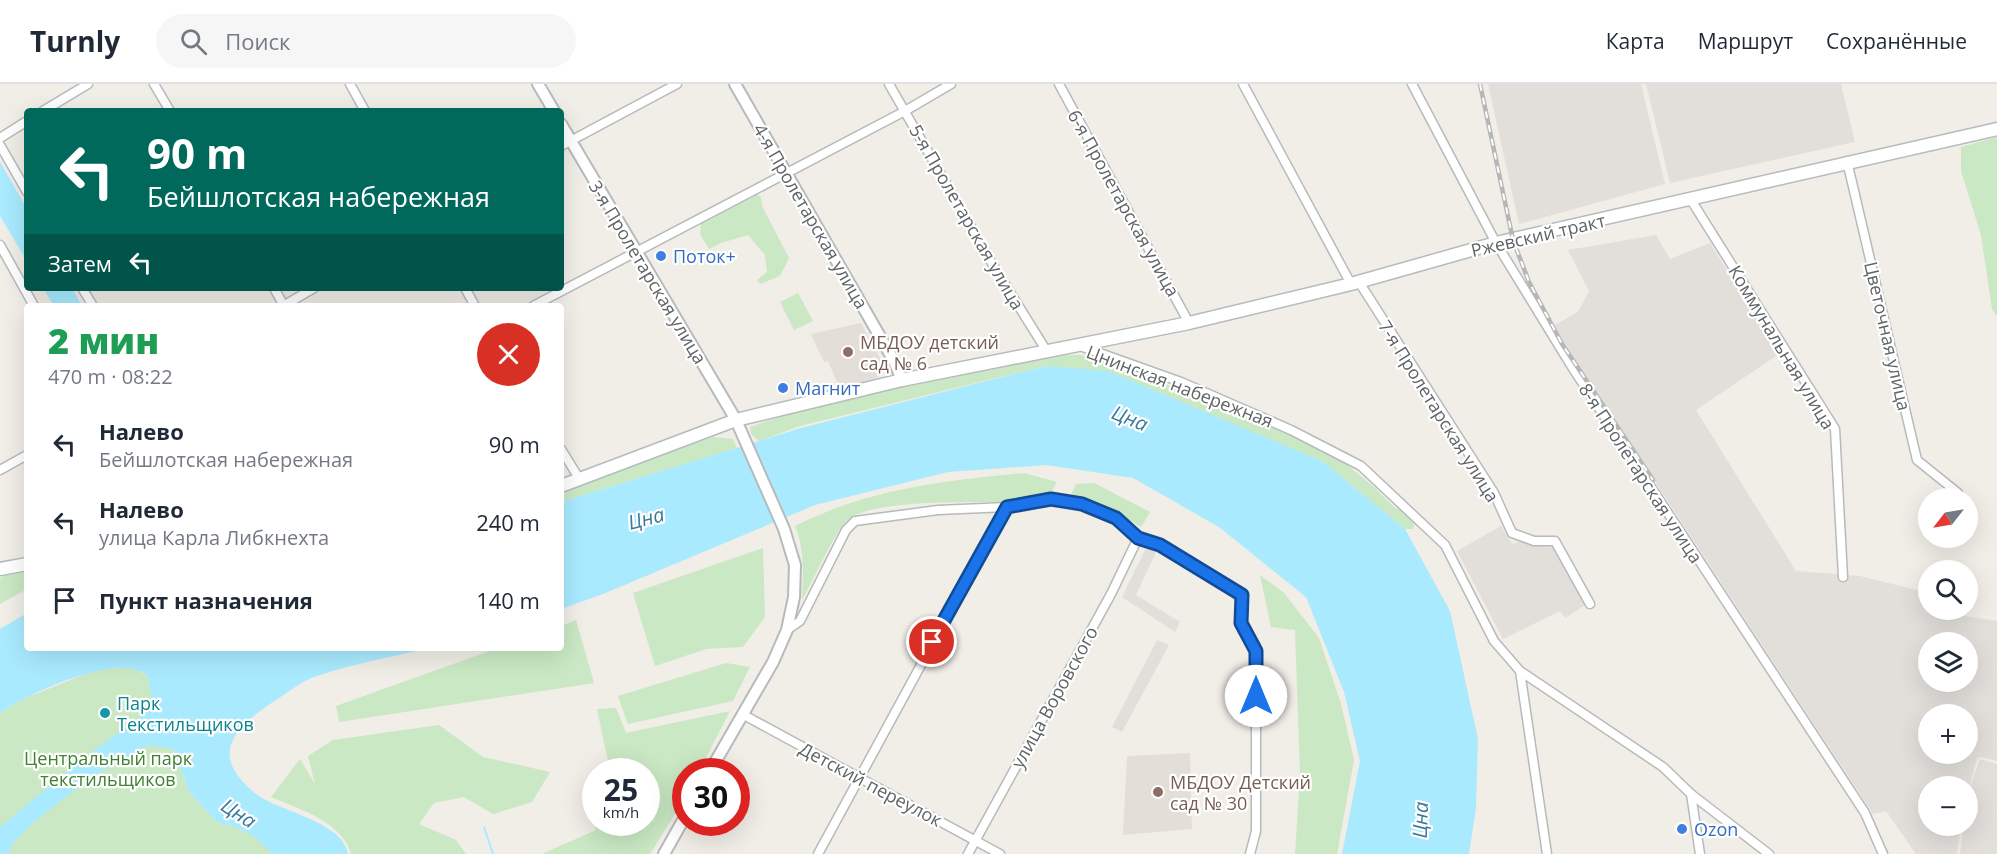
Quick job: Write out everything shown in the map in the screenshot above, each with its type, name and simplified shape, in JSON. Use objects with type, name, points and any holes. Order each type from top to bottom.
[{"type":"main road","name":"Ржевский тракт","points":[[1080,346],[1189,323],[1355,283],[1496,243],[1997,129]]},
{"type":"main road","name":"Цнинская набережная","points":[[564,485],[736,420],[902,380],[1046,350],[1080,346]]},
{"type":"main road","points":[[0,569],[24,565]]},
{"type":"street","points":[[49,108],[88,84]]},
{"type":"street","points":[[154,84],[168,108]]},
{"type":"street","points":[[350,84],[363,108]]},
{"type":"street","points":[[538,84],[552,108]]},
{"type":"street","points":[[566,143],[677,84]]},
{"type":"street","name":"4-я Пролетарская улица","points":[[735,84],[894,361],[902,380]]},
{"type":"street","name":"5-я Пролетарская улица","points":[[889,84],[993,265],[1046,350]]},
{"type":"street","points":[[564,290],[787,174],[951,84]]},
{"type":"street","name":"6-я Пролетарская улица","points":[[1059,84],[1189,323]]},
{"type":"street","name":"7-я Пролетарская улица","points":[[1243,84],[1355,283],[1494,493],[1512,533],[1534,541],[1555,541],[1590,604]]},
{"type":"street","name":"8-я Пролетарская улица","points":[[1412,84],[1496,243],[1572,368],[1865,813],[1883,854]]},
{"type":"street","points":[[0,138],[24,123]]},
{"type":"street","name":"3-я Пролетарская улица","points":[[566,143],[637,252],[736,420],[784,529],[795,565],[794,597],[787,630],[773,662],[717,758]]},
{"type":"street","points":[[0,145],[24,187]]},
{"type":"street","name":"Цветочная улица","points":[[1846,162],[1917,460],[1952,488]]},
{"type":"street","name":"Коммунальная улица","points":[[1691,200],[1835,429],[1844,577]]},
{"type":"street","points":[[0,245],[24,288]]},
{"type":"street","points":[[289,303],[309,291]]},
{"type":"street","points":[[539,303],[562,291]]},
{"type":"street","name":"Цнинская набережная","points":[[1080,346],[1181,382],[1292,430],[1361,466],[1445,545],[1494,641],[1520,670],[1663,767],[1691,794],[1769,854]]},
{"type":"street","points":[[564,454],[580,480]]},
{"type":"street","points":[[0,470],[24,457]]},
{"type":"street","points":[[787,630],[800,621],[846,530],[855,521],[938,510],[1007,507],[1051,499],[1082,504],[1116,518],[1138,538],[1160,545],[1242,595],[1241,623],[1256,651],[1256,831],[1250,854]]},
{"type":"street","points":[[818,854],[1007,507]]},
{"type":"street","name":"улица Воровского","points":[[968,854],[1111,594],[1138,538]]},
{"type":"street","points":[[1520,670],[1546,854]]},
{"type":"street","name":"Детский переулок","points":[[742,714],[1000,854]]},
{"type":"street","points":[[1691,794],[1700,854]]},
{"type":"street","points":[[663,854],[674,836]]},
{"type":"shaded area","points":[[1488,84],[1641,84],[1665,184],[1519,224]]},
{"type":"shaded area","points":[[1646,84],[1841,84],[1855,142],[1670,183]]},
{"type":"shaded area","points":[[1656,235],[1670,259],[1710,243],[1779,354],[1696,410],[1796,571],[1860,576],[1918,590],[1918,620],[1978,620],[1978,618],[1997,621],[1997,761],[1978,758],[1978,704],[1918,704],[1918,764],[1976,764],[1972,776],[1918,776],[1918,836],[1959,836],[1957,854],[1916,854],[1886,811],[1873,814],[1553,326],[1578,312],[1589,291],[1568,250]]},
{"type":"shaded area","name":"МБДОУ детский сад № 6","points":[[861,323],[887,371],[876,378],[840,389],[828,361],[824,362],[811,334]]},
{"type":"shaded area","points":[[1501,526],[1512,544],[1519,542],[1554,548],[1585,605],[1565,618],[1560,611],[1503,639],[1457,551]]},
{"type":"shaded area","points":[[1146,548],[1156,552],[1136,595],[1180,622],[1175,632],[1122,597]]},
{"type":"shaded area","points":[[1157,640],[1169,645],[1122,732],[1112,727]]},
{"type":"shaded area","name":"МБДОУ Детский сад № 30","points":[[1190,753],[1192,829],[1123,835],[1127,756]]},
{"type":"shaded area","points":[[1980,759],[1997,764],[1997,854],[1960,854],[1962,836],[1978,836],[1978,776],[1974,776]]},
{"type":"green space","points":[[1997,137],[1997,316],[1992,309],[1981,235],[1961,171],[1961,147]]},
{"type":"green space","points":[[757,193],[789,258],[780,276],[760,284],[757,280],[767,272],[765,255],[748,235],[709,249],[700,234],[701,223]]},
{"type":"green space","points":[[798,293],[813,321],[794,330],[780,302]]},
{"type":"green space","points":[[1049,355],[1081,355],[1107,362],[1278,429],[1346,464],[1415,523],[1413,529],[1405,529],[1322,461],[1046,366],[800,426],[759,441],[751,434],[750,427],[804,408]]},
{"type":"green space","points":[[713,437],[733,439],[737,448],[564,501],[564,490]]},
{"type":"green space","points":[[1024,473],[1057,482],[1048,497],[1020,501],[903,505],[861,513],[847,520],[830,545],[802,600],[802,553],[795,526],[823,513],[878,495],[964,479]]},
{"type":"green space","points":[[1094,483],[1150,512],[1141,527],[1103,505],[1071,495],[1076,484]]},
{"type":"green space","points":[[763,548],[765,617],[743,647],[706,649],[655,666],[633,593]]},
{"type":"green space","points":[[24,571],[24,591],[0,604],[0,579],[4,575]]},
{"type":"green space","points":[[1260,575],[1284,593],[1319,638],[1341,704],[1354,760],[1337,854],[1295,854],[1300,775],[1295,630],[1271,627]]},
{"type":"green space","points":[[576,620],[594,683],[339,722],[336,706],[490,651],[564,651],[564,625]]},
{"type":"green space","points":[[726,663],[750,667],[733,701],[628,724],[618,696]]},
{"type":"green space","name":"Центральный парк текстильщиков","points":[[126,668],[138,670],[148,677],[155,710],[190,793],[218,823],[232,826],[252,835],[273,854],[0,854],[0,713],[21,700],[90,672]]},
{"type":"green space","points":[[616,708],[626,733],[730,711],[706,758],[672,758],[672,819],[650,854],[542,854],[583,836],[660,836],[660,758],[607,758],[597,709]]},
{"type":"green space","points":[[439,725],[483,757],[550,772],[532,802],[493,814],[464,797],[434,803],[419,824],[456,840],[466,854],[351,854],[339,833],[330,825],[307,812],[271,797],[300,759],[315,784],[308,756],[333,740]]},
{"type":"water","points":[[0,162],[24,204],[24,256],[0,216]]},
{"type":"water","points":[[45,291],[74,291],[80,303],[52,303]]},
{"type":"water","name":"Цна","points":[[1046,366],[1108,371],[1322,461],[1405,529],[1450,611],[1478,739],[1476,808],[1469,854],[1342,854],[1360,761],[1344,692],[1306,597],[1219,527],[1133,478],[1046,465],[948,472],[815,505],[603,594],[564,608],[564,501],[801,428]]},
{"type":"water","name":"Цна","points":[[24,615],[24,651],[416,651],[357,664],[310,679],[251,718],[233,740],[230,752],[232,765],[240,779],[266,800],[308,818],[334,833],[343,843],[348,854],[273,854],[252,835],[232,826],[218,823],[190,793],[173,749],[148,745],[91,777],[33,823],[13,843],[8,854],[0,854],[0,827],[81,760],[148,711],[152,699],[148,677],[143,673],[122,668],[105,669],[66,680],[0,713],[0,629]]},
{"type":"waterway","points":[[484,827],[493,854]]},
{"type":"railway","points":[[1480,84],[1513,240],[1529,282],[1562,344],[1653,480]]},
{"type":"place","name":"Поток+","points":[[661,256]]},
{"type":"place","name":"МБДОУ детский сад № 6","points":[[848,352]]},
{"type":"place","name":"Магнит","points":[[783,388]]},
{"type":"place","name":"Парк Текстильщиков","points":[[105,713]]},
{"type":"place","name":"МБДОУ Детский сад № 30","points":[[1158,792]]},
{"type":"place","name":"Ozon","points":[[1682,829]]},
{"type":"route","points":[[932,642],[1007,507],[1051,499],[1082,504],[1116,518],[1138,538],[1160,545],[1242,595],[1241,623],[1256,651],[1256,696]]}]
